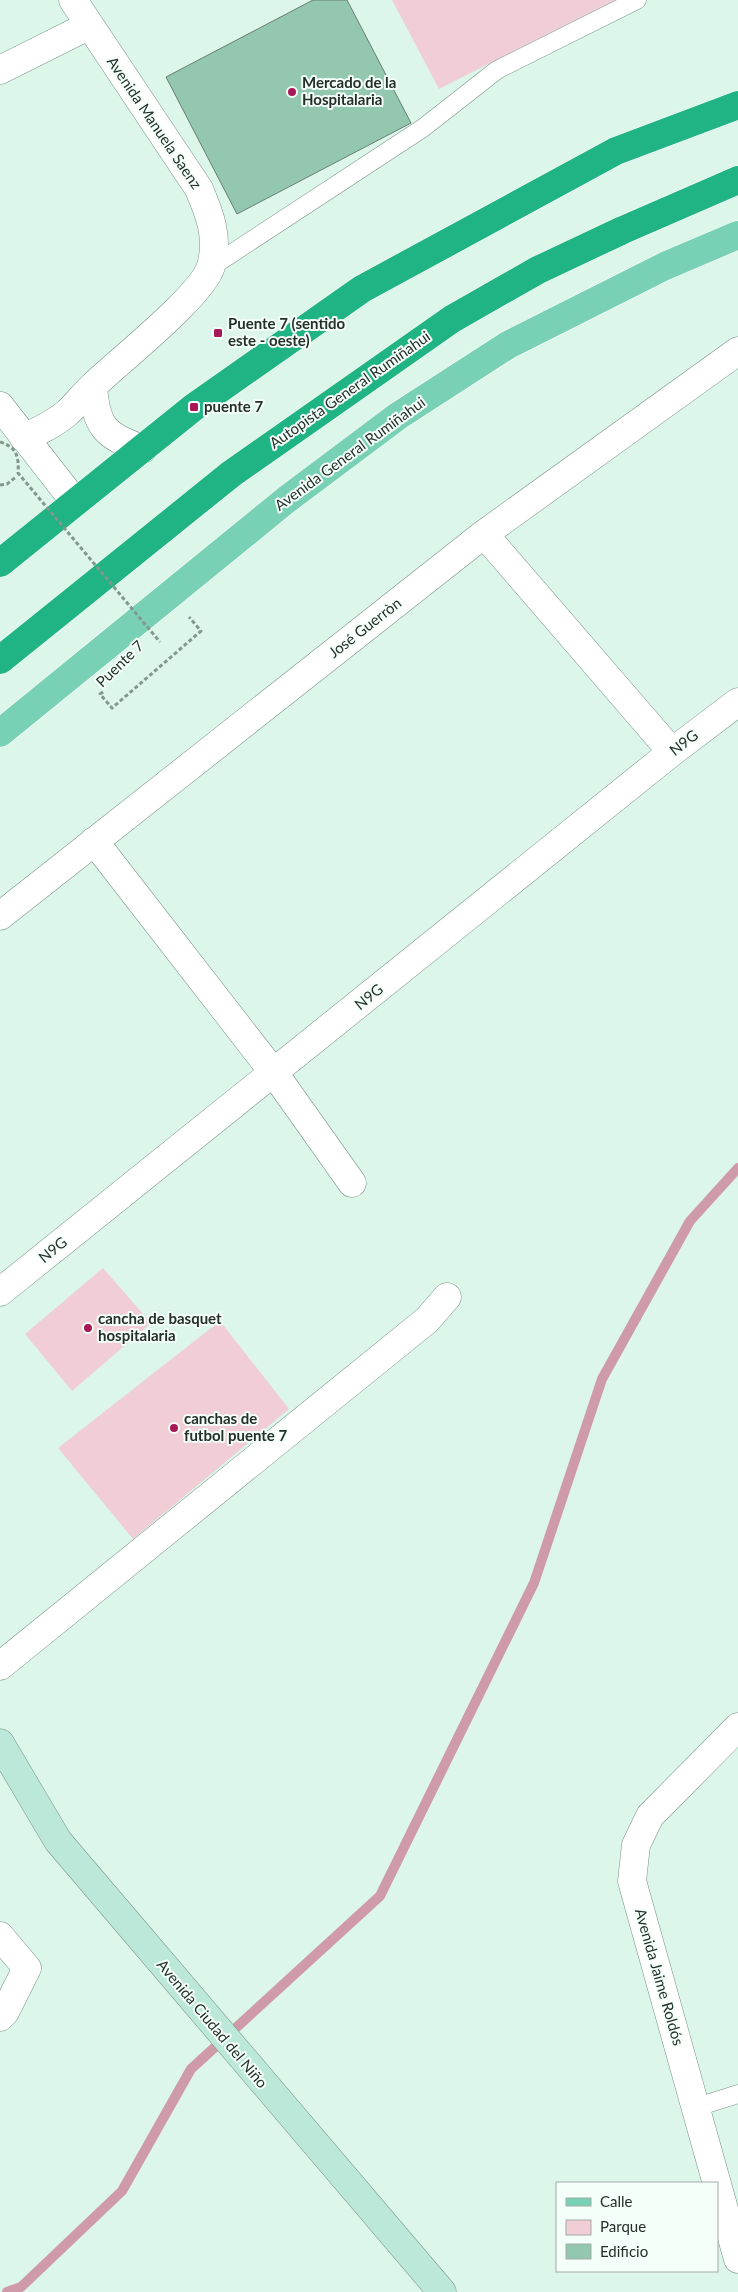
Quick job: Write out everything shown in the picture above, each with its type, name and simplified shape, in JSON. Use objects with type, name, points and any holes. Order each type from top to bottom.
[{"type":"highway","points":[[0,563],[194,407],[362,289],[616,151],[738,105]]},
{"type":"highway","name":"Autopista General Rumiñahui","points":[[0,660],[230,474],[452,319],[555,262],[738,180]]},
{"type":"main road","name":"Avenida General Rumiñahui","points":[[0,733],[286,500],[398,416],[508,345],[665,266],[738,235]]},
{"type":"street","name":"Avenida Manuela Saenz","points":[[12,440],[56,421],[181,306],[200,285],[211,268],[215,235],[212,220],[199,189],[88,26],[73,0]]},
{"type":"street","points":[[0,70],[88,26]]},
{"type":"street","name":"José Guerròn","points":[[0,916],[484,534],[738,351]]},
{"type":"street","points":[[93,386],[95,409],[99,421],[108,432],[120,441],[143,449]]},
{"type":"street","points":[[0,406],[12,440],[75,502]]},
{"type":"street","points":[[484,534],[672,752]]},
{"type":"street","name":"N9G","points":[[0,1292],[672,752],[738,702]]},
{"type":"street","points":[[94,841],[274,1073],[352,1183]]},
{"type":"street","points":[[0,1666],[427,1320],[447,1297]]},
{"type":"street","name":"Avenida Jaime Roldós","points":[[717,2182],[632,1881],[636,1845],[650,1816],[738,1727]]},
{"type":"street","name":"Avenida Ciudad del Niño","points":[[0,1743],[58,1841],[442,2292]]},
{"type":"street","points":[[0,1936],[27,1968],[5,2012],[0,2017]]},
{"type":"street","name":"Avenida Jaime Roldós","points":[[718,2187],[738,2259]]},
{"type":"lane","points":[[211,268],[423,128],[497,70],[637,0]]},
{"type":"lane","points":[[696,2108],[738,2094]]},
{"type":"path","name":"Puente 7","points":[[12,440],[12,447],[19,457],[18,473],[160,642],[153,649]]},
{"type":"path","points":[[0,484],[7,484]]},
{"type":"path","name":"Puente 7","points":[[108,688],[100,694],[112,708],[201,631],[169,595]]},
{"type":"green space","points":[[392,0],[615,0],[439,89]]},
{"type":"green space","name":"cancha de basquet hospitalaria","points":[[103,1268],[151,1323],[72,1391],[25,1334]]},
{"type":"green space","name":"canchas de futbol puente 7","points":[[220,1321],[289,1409],[133,1539],[58,1448]]},
{"type":"building","points":[[313,0],[347,0],[411,123],[237,214],[166,77]]},
{"type":"waterway","points":[[7,2292],[21,2287],[122,2191],[191,2069],[380,1896],[534,1583],[602,1379],[690,1221],[738,1168]]},
{"type":"place","name":"Mercado de la Hospitalaria","points":[[292,92]]},
{"type":"place","name":"Puente 7 (sentido este - oeste)","points":[[218,333]]},
{"type":"place","name":"puente 7","points":[[194,407]]},
{"type":"place","name":"cancha de basquet hospitalaria","points":[[88,1328]]},
{"type":"place","name":"canchas de futbol puente 7","points":[[174,1428]]}]
